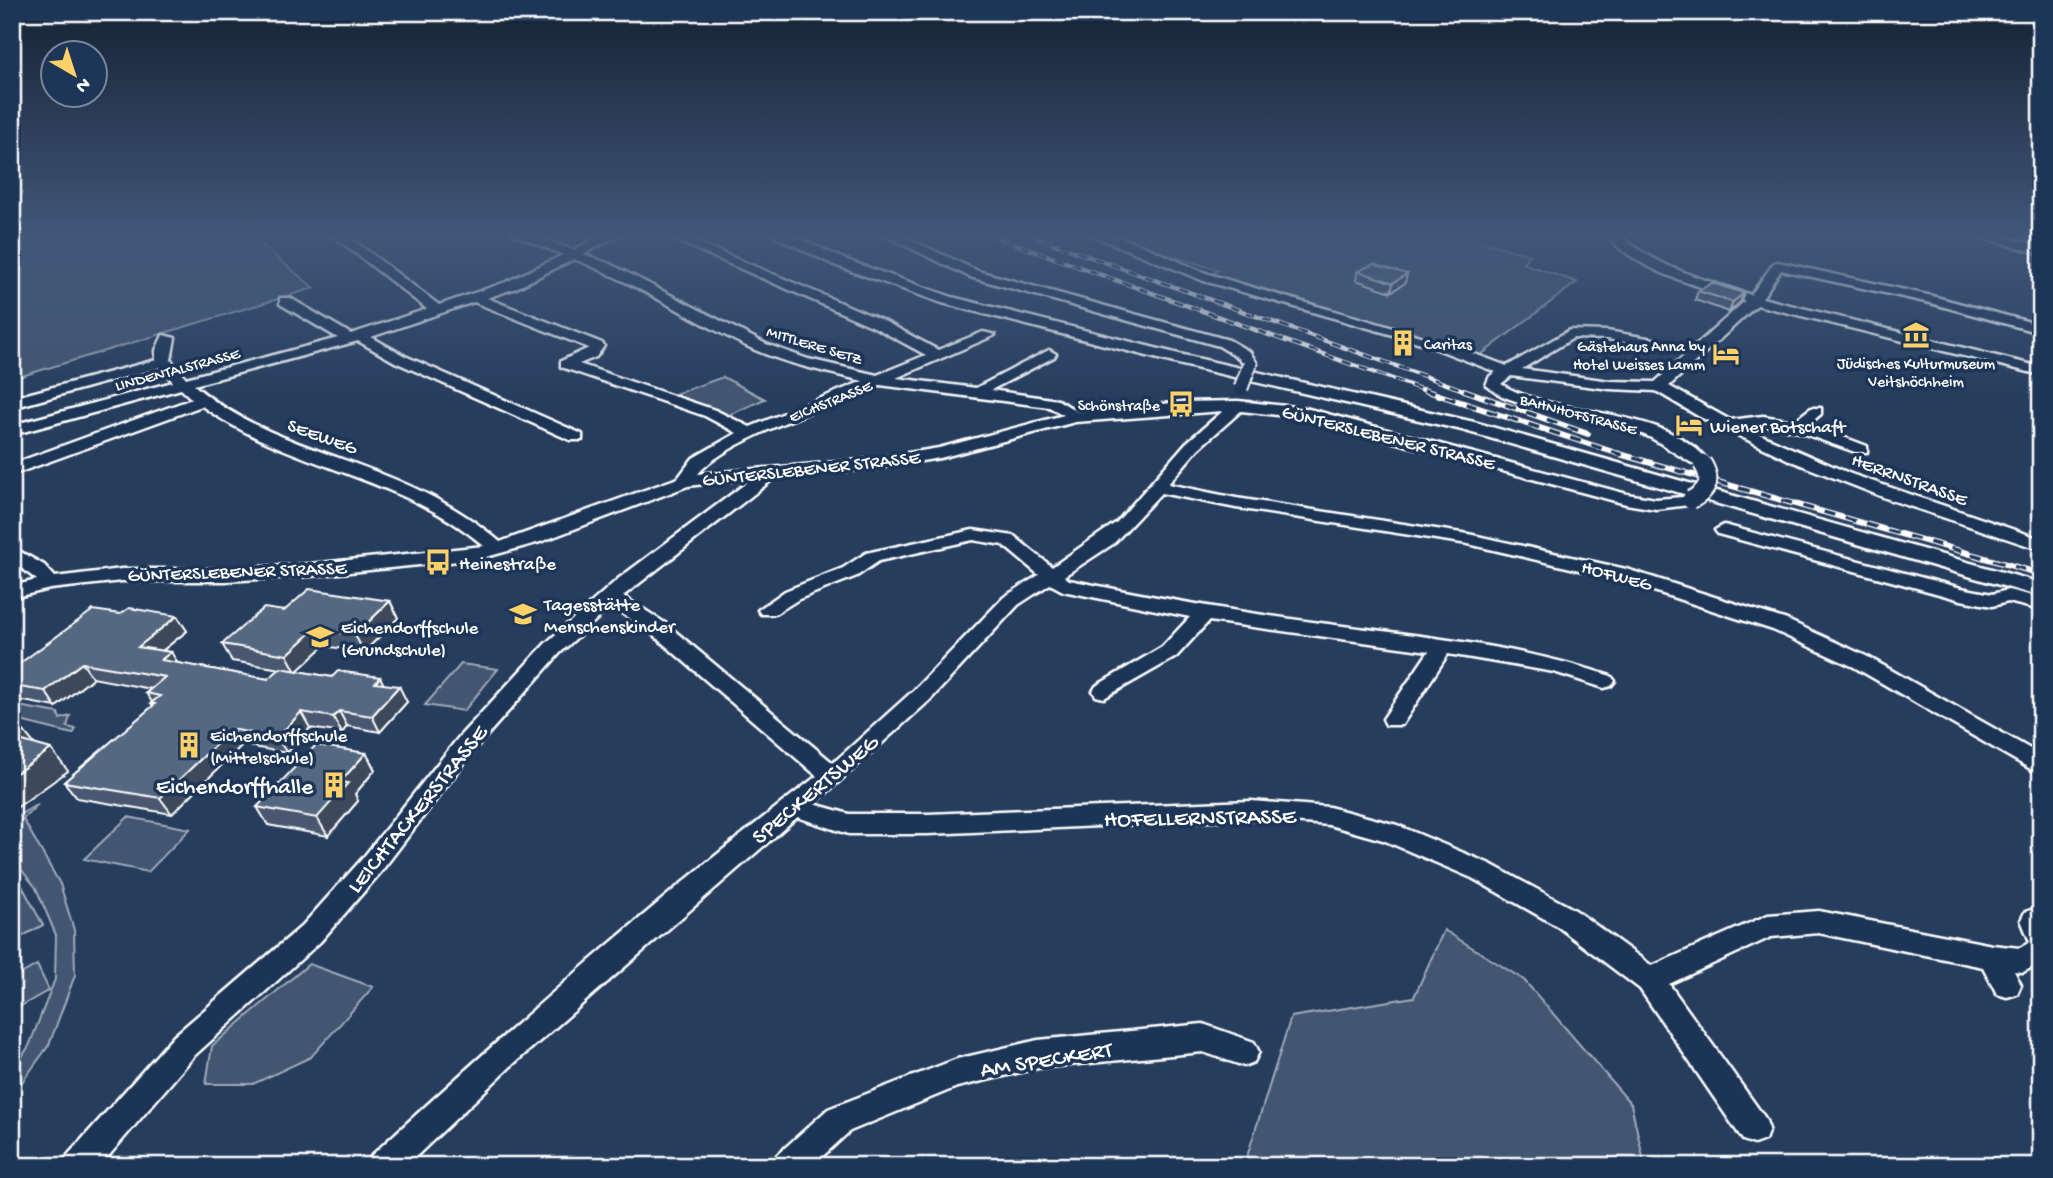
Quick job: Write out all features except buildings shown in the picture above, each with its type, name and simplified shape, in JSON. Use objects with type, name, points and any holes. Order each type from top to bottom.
[{"type":"main road","points":[[916,289],[947,300],[1165,356],[1467,426],[2041,590]]},
{"type":"street","points":[[410,289],[436,309]]},
{"type":"street","name":"LINDENTALSTRASSE","points":[[12,430],[355,338],[497,289]]},
{"type":"street","name":"MITTLERE SETZ","points":[[649,289],[761,347],[803,362],[878,380],[1053,403],[1068,410],[1074,418]]},
{"type":"street","points":[[796,289],[879,324],[936,355]]},
{"type":"street","points":[[1028,289],[1224,343],[1245,355],[1250,364],[1239,397]]},
{"type":"street","points":[[1247,289],[1426,340],[1507,371],[1570,334],[1607,335],[1654,343]]},
{"type":"street","points":[[1722,289],[1754,300],[2041,371]]},
{"type":"street","points":[[1659,387],[1754,300],[1762,289]]},
{"type":"street","points":[[1882,289],[2040,329]]},
{"type":"street","points":[[476,298],[597,346],[591,354],[566,363],[710,413],[749,433]]},
{"type":"street","points":[[285,301],[355,338],[576,437]]},
{"type":"street","name":"EICHSTRASSE","points":[[684,482],[699,462],[749,433],[988,335]]},
{"type":"street","points":[[12,404],[164,362],[162,349],[168,338]]},
{"type":"street","points":[[980,394],[985,388],[1049,354]]},
{"type":"street","name":"SEEWEG","points":[[164,362],[203,400],[266,436],[353,468],[441,510],[486,537],[498,549]]},
{"type":"street","name":"BAHNHOFSTRASSE","points":[[1659,387],[1610,385],[1507,371],[1494,379],[1493,385],[1500,390],[1631,426],[1676,443],[1702,463],[1709,472],[1709,486],[1705,493],[1691,500]]},
{"type":"street","name":"HERRNSTRASSE","points":[[1659,387],[1695,409],[1857,482],[2041,545]]},
{"type":"street","name":"GÜNTERSLEBENER STRASSE","points":[[12,592],[50,583],[122,575],[226,575],[310,570],[498,549],[684,482],[773,471],[872,464],[940,453],[1074,418],[1239,397],[1626,499],[1657,504],[1691,500]]},
{"type":"street","name":"SPECKERTSWEG","points":[[383,1166],[501,1055],[832,776],[922,695],[1011,601],[1107,541],[1239,397]]},
{"type":"street","points":[[12,470],[203,400]]},
{"type":"street","points":[[1797,426],[1816,411]]},
{"type":"street","name":"HERRNSTRASSE","points":[[1729,425],[1753,418],[1797,426],[1861,449]]},
{"type":"street","name":"LEICHTACKERSTRASSE","points":[[79,1166],[184,1046],[311,934],[371,866],[466,744],[553,648],[625,583],[773,471]]},
{"type":"street","name":"HOFWEG","points":[[1158,487],[1236,503],[1468,539],[1619,573],[1780,625],[1861,662],[2041,766]]},
{"type":"street","points":[[1724,530],[1961,594],[1992,600],[2008,596],[2041,604]]},
{"type":"street","points":[[768,610],[792,595],[850,572],[873,557],[974,535],[1008,540],[1062,585],[1204,614],[1443,646],[1556,665],[1604,681]]},
{"type":"street","points":[[12,553],[37,569],[50,583]]},
{"type":"street","points":[[611,597],[658,628],[832,776]]},
{"type":"street","points":[[1104,691],[1169,652],[1204,614]]},
{"type":"street","points":[[1394,719],[1443,646]]},
{"type":"street","name":"HOFELLERNSTRASSE","points":[[794,807],[849,824],[928,824],[1251,810],[1329,816],[1388,832],[1481,871],[1566,918],[1650,980],[1754,1129]]},
{"type":"street","points":[[1650,980],[1768,926],[1819,922],[1992,957],[2023,960],[2041,949]]},
{"type":"street","points":[[1992,957],[2007,985]]},
{"type":"street","name":"AM SPECKERT","points":[[788,1166],[839,1120],[957,1073],[1038,1054],[1203,1038],[1244,1052]]},
{"type":"shaded area","points":[[12,289],[311,289],[12,379]]},
{"type":"shaded area","points":[[1256,289],[1568,289],[1478,357],[1430,338]]},
{"type":"shaded area","points":[[723,377],[765,399],[727,416],[669,396]]},
{"type":"shaded area","points":[[461,664],[498,669],[464,711],[425,705]]},
{"type":"shaded area","points":[[12,705],[58,713],[60,719],[70,716],[67,727],[76,729],[73,734],[12,719]]},
{"type":"shaded area","points":[[38,804],[23,819],[60,884],[74,930],[75,975],[49,1045],[12,1096],[12,1071],[29,1046],[55,979],[56,935],[36,888],[12,858],[12,819]]},
{"type":"shaded area","points":[[128,817],[190,829],[148,872],[84,859]]},
{"type":"shaded area","points":[[12,867],[43,925],[12,942]]},
{"type":"shaded area","points":[[1444,930],[1524,980],[1631,1104],[1645,1166],[1244,1166],[1291,1017],[1414,997]]},
{"type":"shaded area","points":[[309,964],[373,987],[311,1057],[253,1084],[206,1084],[212,1046]]},
{"type":"shaded area","points":[[37,965],[49,990],[12,1011],[12,979]]},
{"type":"railway","points":[[1141,289],[1429,392]]},
{"type":"railway","points":[[1180,289],[1469,392]]},
{"type":"railway","points":[[1424,390],[1616,453],[2041,574]]},
{"type":"railway","points":[[1464,390],[1588,434]]},
{"type":"place","name":"Jüdisches Kulturmuseum Veitshöchheim","points":[[1916,335]]},
{"type":"place","name":"Caritas","points":[[1403,343]]},
{"type":"place","name":"Gästehaus Anna by Hotel Weisses Lamm","points":[[1726,354]]},
{"type":"place","name":"Schönstraße","points":[[1181,404]]},
{"type":"place","name":"Wiener Botschaft","points":[[1689,425]]},
{"type":"place","name":"Heinestraße","points":[[438,562]]},
{"type":"place","name":"Tagesstätte Menschenskinder","points":[[523,614]]},
{"type":"place","name":"Eichendorffschule (Grundschule)","points":[[320,637]]},
{"type":"place","name":"Eichendorffschule (Mittelschule)","points":[[189,745]]},
{"type":"place","name":"Eichendorffhalle","points":[[334,785]]}]
